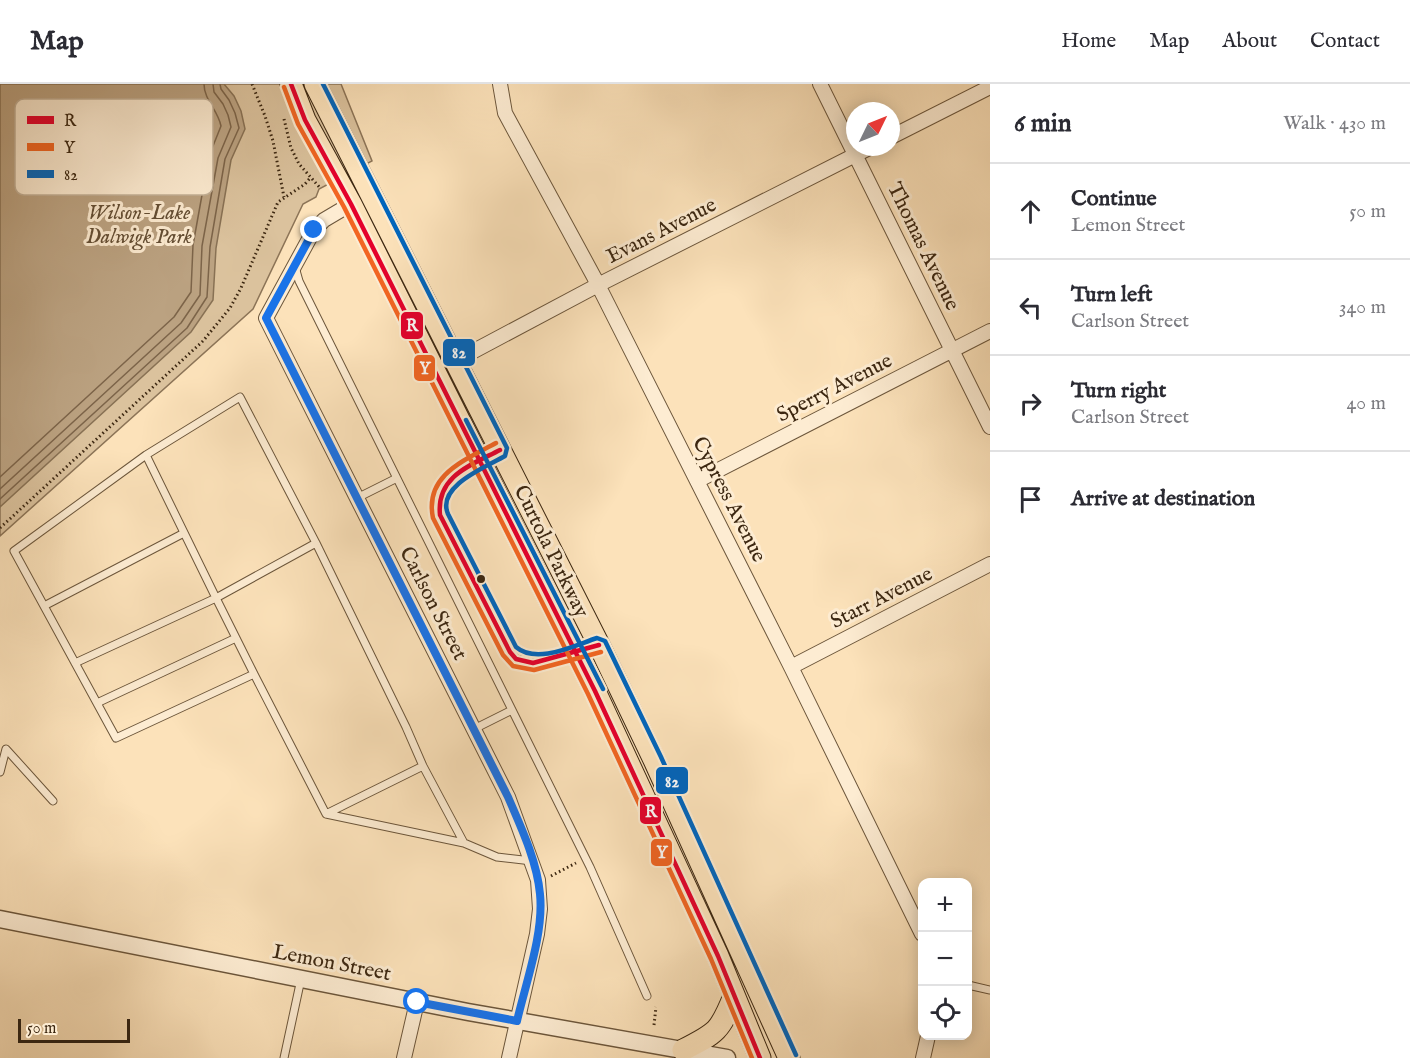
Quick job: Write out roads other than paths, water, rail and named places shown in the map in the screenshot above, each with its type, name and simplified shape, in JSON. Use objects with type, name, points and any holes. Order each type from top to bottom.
[{"type":"main road","name":"Curtola Parkway","points":[[291,84],[305,120],[351,204],[576,652],[654,815],[759,1058]]},
{"type":"main road","name":"Curtola Parkway","points":[[315,84],[599,645],[659,770],[789,1058]]},
{"type":"main road","points":[[351,204],[363,208],[391,234]]},
{"type":"main road","points":[[683,1050],[709,1037],[723,1023],[734,996]]},
{"type":"street","name":"Cypress Avenue","points":[[500,84],[505,113],[598,285],[791,667],[921,932]]},
{"type":"street","name":"Thomas Avenue","points":[[820,84],[846,137]]},
{"type":"street","points":[[900,132],[990,87]]},
{"type":"street","name":"Evans Avenue","points":[[472,352],[598,285],[853,156]]},
{"type":"street","name":"Thomas Avenue","points":[[855,156],[990,427]]},
{"type":"street","name":"Carlson Street","points":[[351,204],[324,220],[314,230],[266,318],[508,797],[532,861],[538,880],[540,909],[537,934],[510,1058]]},
{"type":"street","name":"Sperry Avenue","points":[[697,481],[990,331]]},
{"type":"street","name":"Starr Avenue","points":[[791,667],[990,564]]},
{"type":"street","name":"Lemon Street","points":[[0,919],[417,1002],[728,1058]]},
{"type":"street","points":[[404,1058],[417,1002]]},
{"type":"street","points":[[923,1058],[927,1040]]},
{"type":"lane","points":[[295,267],[298,281],[395,479],[585,858],[647,996]]},
{"type":"lane","points":[[254,674],[116,738],[14,551],[146,455],[240,397],[316,543],[423,766],[464,843]]},
{"type":"lane","points":[[500,450],[448,481],[437,505],[501,636],[512,656],[523,662],[539,662],[599,645]]},
{"type":"lane","points":[[146,455],[326,814]]},
{"type":"lane","points":[[357,498],[395,479]]},
{"type":"lane","points":[[44,606],[184,533]]},
{"type":"lane","points":[[75,663],[216,598],[316,543]]},
{"type":"lane","points":[[97,703],[236,638]]},
{"type":"lane","points":[[474,729],[512,710]]},
{"type":"lane","points":[[0,772],[6,749],[53,801]]},
{"type":"lane","points":[[326,814],[423,766]]},
{"type":"lane","points":[[326,814],[464,843],[497,857],[532,861]]},
{"type":"lane","points":[[284,1058],[301,979]]},
{"type":"lane","points":[[972,986],[990,990]]},
{"type":"water","points":[[0,84],[224,84],[234,96],[241,111],[245,129],[231,160],[216,248],[213,300],[191,332],[0,507]]},
{"type":"park label","name":"Wilson-Lake Dalwigk Park","points":[[139,224]]}]
